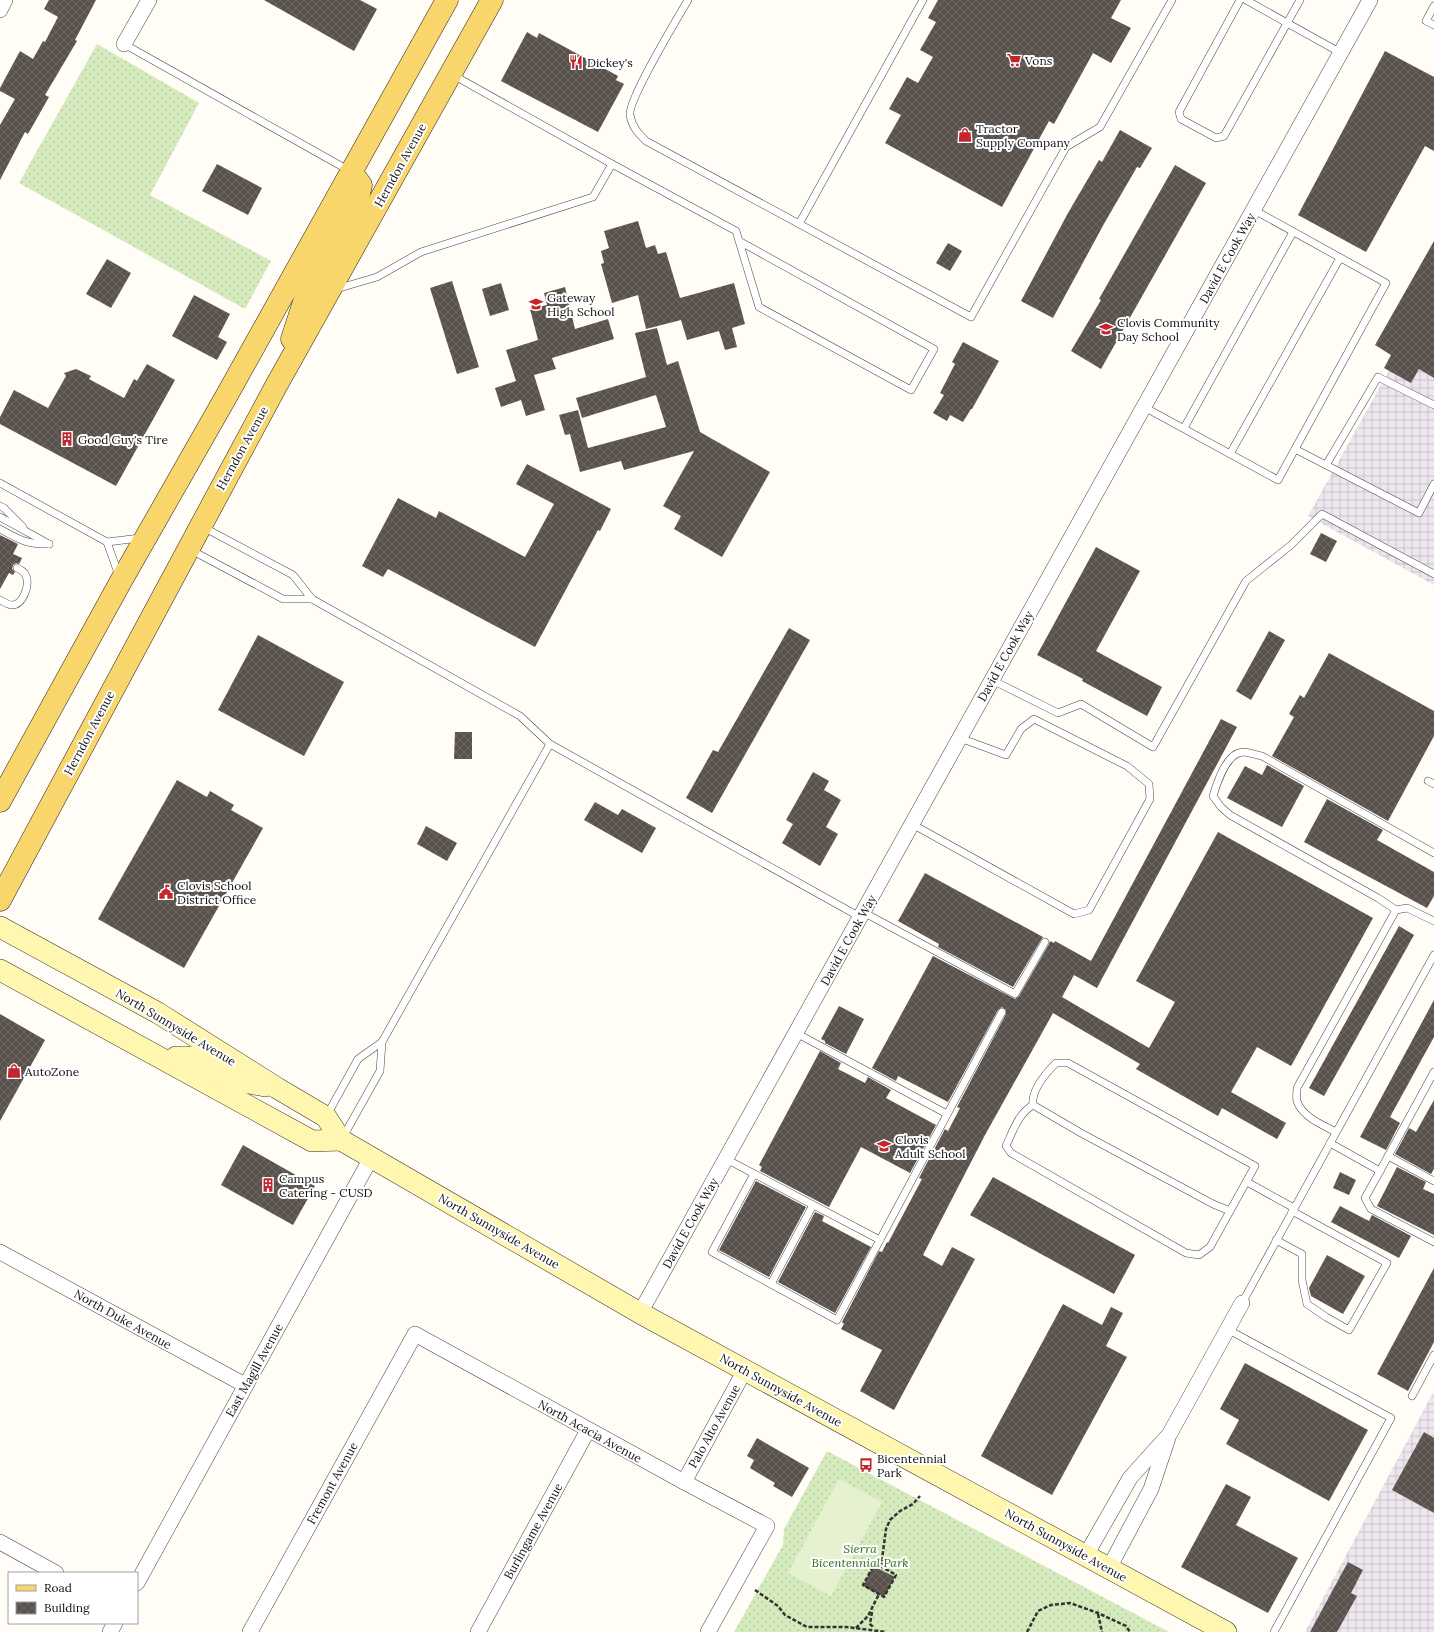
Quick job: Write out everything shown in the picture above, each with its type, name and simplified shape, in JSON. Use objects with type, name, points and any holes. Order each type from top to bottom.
[{"type":"main road","points":[[0,801],[121,581],[227,395],[447,0]]},
{"type":"main road","name":"Herndon Avenue","points":[[0,900],[200,525],[492,0]]},
{"type":"main road","points":[[276,386],[306,296],[357,202],[361,185],[352,172]]},
{"type":"main road","name":"North Sunnyside Avenue","points":[[0,927],[158,1013],[277,1088],[326,1116],[341,1140],[640,1313],[1226,1632]]},
{"type":"main road","points":[[0,970],[312,1141],[341,1140]]},
{"type":"main road","points":[[170,1063],[176,1057],[194,1057],[234,1080],[277,1088]]},
{"type":"street","points":[[0,10],[5,0]]},
{"type":"street","points":[[124,44],[149,0]]},
{"type":"street","name":"David E Cook Way","points":[[640,1313],[1370,0]]},
{"type":"street","name":"East Magill Avenue","points":[[138,1580],[371,1158]]},
{"type":"street","name":"North Duke Avenue","points":[[0,1252],[245,1385]]},
{"type":"street","points":[[1109,1568],[1151,1489],[1169,1435],[1242,1303]]},
{"type":"street","name":"North Acacia Avenue","points":[[415,1334],[588,1430],[767,1526],[708,1632]]},
{"type":"street","name":"Fremont Avenue","points":[[250,1632],[415,1334]]},
{"type":"street","name":"Palo Alto Avenue","points":[[684,1482],[745,1370]]},
{"type":"street","name":"Burlingame Avenue","points":[[478,1632],[588,1430]]},
{"type":"street","points":[[1086,1555],[1130,1478],[1169,1435]]},
{"type":"street","points":[[0,1542],[54,1572]]},
{"type":"lane","points":[[688,0],[635,96],[630,114],[634,130],[646,141],[970,317],[1066,147],[1100,127],[1172,0]]},
{"type":"lane","points":[[798,224],[923,0]]},
{"type":"lane","points":[[1240,0],[1179,112],[1181,119],[1216,138],[1224,136],[1300,0]]},
{"type":"lane","points":[[1246,0],[1341,53]]},
{"type":"lane","points":[[1434,6],[1426,21],[1434,25]]},
{"type":"lane","points":[[124,44],[352,172]]},
{"type":"lane","points":[[451,74],[736,231],[759,307],[911,390],[934,349],[739,240]]},
{"type":"lane","points":[[329,291],[377,277],[422,252],[593,197],[612,164]]},
{"type":"lane","points":[[1144,406],[1278,480],[1386,283],[1254,210]]},
{"type":"lane","points":[[1184,428],[1293,232]]},
{"type":"lane","points":[[1230,454],[1340,258]]},
{"type":"lane","points":[[1326,465],[1378,377],[1434,405]]},
{"type":"lane","points":[[1295,449],[1419,512],[1434,484]]},
{"type":"lane","points":[[0,483],[107,542],[145,538]]},
{"type":"lane","points":[[0,506],[4,508],[30,534]]},
{"type":"lane","points":[[992,680],[1058,713],[1081,704],[1153,746],[1246,581],[1291,545],[1322,514],[1434,574]]},
{"type":"lane","points":[[0,517],[49,544],[24,542],[0,529]]},
{"type":"lane","points":[[200,525],[293,575],[312,599],[520,716],[550,744],[862,914],[1015,994],[1045,942]]},
{"type":"lane","points":[[107,542],[121,581]]},
{"type":"lane","points":[[188,548],[283,598],[312,599]]},
{"type":"lane","points":[[0,600],[14,605],[24,594],[28,584],[26,574],[17,568]]},
{"type":"lane","points":[[912,824],[1074,914],[1089,910],[1150,799],[1149,784],[1126,766],[1034,719],[1022,729],[1006,755],[960,738]]},
{"type":"lane","points":[[326,1116],[358,1059],[382,1042],[550,744]]},
{"type":"lane","points":[[1434,853],[1262,756],[1242,752],[1231,757],[1218,780],[1213,796],[1221,807],[1230,815],[1378,898],[1396,910],[1407,908],[1434,921]]},
{"type":"lane","points":[[1336,1132],[1312,1119],[1304,1112],[1297,1101],[1297,1088],[1396,910]]},
{"type":"lane","points":[[1242,1303],[1434,955]]},
{"type":"lane","points":[[754,1174],[712,1252],[837,1320],[1002,1012]]},
{"type":"lane","points":[[796,1033],[947,1114]]},
{"type":"lane","points":[[341,1140],[380,1071],[382,1042]]},
{"type":"lane","points":[[1056,1063],[1068,1063],[1255,1166],[1210,1247],[1199,1255],[1186,1252],[1012,1153],[1006,1146],[1017,1122],[1026,1109],[1033,1105],[1032,1098],[1047,1072],[1056,1063]]},
{"type":"lane","points":[[1434,1072],[1365,1198],[1371,1209],[1434,1242]]},
{"type":"lane","points":[[1033,1105],[1212,1204],[1230,1211]]},
{"type":"lane","points":[[1330,1143],[1380,1171]]},
{"type":"lane","points":[[1388,1156],[1434,1181]]},
{"type":"lane","points":[[726,1159],[880,1240]]},
{"type":"lane","points":[[1247,1182],[1387,1263],[1350,1330],[1326,1317],[1307,1304],[1302,1280],[1302,1254],[1276,1240]]},
{"type":"lane","points":[[771,1284],[813,1205]]},
{"type":"lane","points":[[1227,1329],[1391,1418],[1274,1632]]},
{"type":"lane","points":[[1412,1396],[1434,1355]]},
{"type":"path","points":[[881,1567],[886,1529],[890,1520],[900,1511],[913,1504],[920,1496]]},
{"type":"path","points":[[875,1564],[881,1567],[896,1575],[884,1597],[863,1585],[875,1564]]},
{"type":"path","points":[[755,1590],[778,1606],[784,1615],[807,1627],[856,1628],[886,1632]]},
{"type":"path","points":[[856,1628],[868,1616],[879,1594]]},
{"type":"path","points":[[1027,1632],[1038,1611],[1051,1605],[1070,1602],[1126,1626],[1130,1632]]},
{"type":"path","points":[[874,1604],[870,1624],[876,1630]]},
{"type":"path","points":[[1098,1613],[1102,1632]]},
{"type":"shaded area","points":[[1434,290],[1434,585],[1308,516]]},
{"type":"shaded area","points":[[1434,1391],[1434,1632],[1305,1632]]},
{"type":"green space","points":[[97,44],[199,103],[150,195],[271,261],[245,309],[19,183]]},
{"type":"green space","name":"Sierra Bicentennial Park","points":[[827,1451],[1169,1632],[734,1632],[783,1545],[784,1529]]},
{"type":"green space","points":[[839,1479],[882,1502],[831,1596],[788,1573]]},
{"type":"building","points":[[49,0],[96,0],[75,40],[77,41],[45,95],[49,97],[28,134],[25,132],[0,180],[0,125],[15,99],[0,91],[0,88],[20,51],[33,59],[43,41],[45,42],[58,17],[44,9]]},
{"type":"building","points":[[264,0],[360,0],[377,9],[354,51]]},
{"type":"building","points":[[938,0],[1121,0],[1111,18],[1131,28],[1111,63],[1093,53],[1054,124],[1049,121],[1002,207],[885,143],[901,115],[889,109],[907,77],[918,83],[933,57],[920,50],[936,22],[928,18]]},
{"type":"building","points":[[527,32],[537,38],[539,33],[618,76],[616,80],[624,84],[598,132],[501,81]]},
{"type":"building","points":[[1385,51],[1434,77],[1434,151],[1425,146],[1366,252],[1298,215]]},
{"type":"building","points":[[1120,130],[1152,148],[1140,168],[1137,167],[1105,222],[1053,318],[1021,301],[1068,213],[1099,160],[1102,162]]},
{"type":"building","points":[[217,164],[262,188],[248,215],[202,191]]},
{"type":"building","points":[[1175,165],[1206,183],[1101,369],[1071,351],[1101,300],[1099,299]]},
{"type":"building","points":[[638,221],[646,248],[655,245],[658,254],[666,252],[680,298],[734,283],[745,324],[732,328],[737,347],[725,350],[719,331],[687,340],[681,320],[646,329],[638,295],[612,303],[601,264],[604,263],[601,251],[609,248],[604,231]]},
{"type":"building","points":[[1434,241],[1434,378],[1419,369],[1411,383],[1384,368],[1391,355],[1375,345]]},
{"type":"building","points":[[948,243],[962,251],[950,271],[936,263]]},
{"type":"building","points":[[107,259],[131,273],[111,308],[86,294]]},
{"type":"building","points":[[452,281],[479,367],[457,374],[430,288]]},
{"type":"building","points":[[501,283],[509,310],[490,316],[482,289]]},
{"type":"building","points":[[565,287],[575,329],[608,319],[614,339],[552,358],[556,369],[534,375],[545,410],[526,416],[521,400],[501,407],[495,388],[516,381],[506,350],[538,340],[530,309],[547,305],[544,293]]},
{"type":"building","points":[[194,295],[230,314],[218,337],[227,342],[217,360],[172,336]]},
{"type":"building","points":[[657,328],[667,365],[678,361],[700,432],[770,472],[722,557],[674,529],[681,516],[663,506],[694,451],[624,470],[621,461],[580,472],[570,434],[565,435],[559,415],[578,410],[588,448],[666,427],[656,395],[582,418],[576,398],[646,377],[635,333]]},
{"type":"building","points":[[963,342],[999,361],[963,422],[950,415],[947,421],[933,413],[944,395],[940,393],[955,364],[952,362]]},
{"type":"building","points":[[147,364],[175,380],[116,486],[0,424],[0,417],[14,390],[48,408],[66,376],[64,373],[76,369],[91,376],[89,379],[124,398],[134,379],[137,381]]},
{"type":"building","points":[[527,464],[611,509],[600,531],[598,530],[535,647],[388,569],[383,577],[362,566],[398,498],[436,518],[439,511],[525,557],[554,504],[516,484]]},
{"type":"building","points":[[1321,533],[1337,541],[1326,562],[1310,554]]},
{"type":"building","points":[[0,535],[18,544],[13,554],[22,558],[19,564],[16,563],[13,565],[12,569],[15,572],[13,575],[9,573],[0,589]]},
{"type":"building","points":[[1096,547],[1140,571],[1096,651],[1162,687],[1147,716],[1082,681],[1083,679],[1037,655]]},
{"type":"building","points":[[789,628],[810,640],[712,813],[686,798],[713,750],[718,752]]},
{"type":"building","points":[[1269,631],[1285,640],[1251,700],[1236,691]]},
{"type":"building","points":[[258,635],[344,682],[304,756],[218,710]]},
{"type":"building","points":[[1329,653],[1434,711],[1434,736],[1388,821],[1272,756],[1294,717],[1289,714],[1300,695],[1304,698]]},
{"type":"building","points":[[1221,719],[1237,727],[1097,988],[1074,975],[1062,997],[1149,1048],[1175,1002],[1136,981],[1218,832],[1373,918],[1291,1066],[1257,1047],[1231,1092],[1286,1123],[1277,1139],[1222,1108],[1218,1116],[1136,1069],[1140,1064],[1053,1013],[985,1135],[923,1255],[942,1266],[952,1247],[975,1259],[894,1410],[860,1391],[882,1350],[841,1329],[844,1324],[842,1322],[879,1251],[882,1252],[887,1242],[888,1243],[922,1179],[919,1178],[945,1129],[948,1131],[960,1108],[957,1107],[1006,1014],[1006,1010],[1002,1007],[998,1010],[948,1102],[898,1076],[896,1081],[872,1068],[933,956],[1015,999],[1019,996],[1050,941],[1054,943],[1055,941],[1091,961]]},
{"type":"building","points":[[455,732],[472,732],[472,759],[454,759]]},
{"type":"building","points":[[1267,765],[1304,786],[1282,827],[1227,798],[1245,766],[1262,775]]},
{"type":"building","points":[[813,772],[829,781],[824,790],[841,800],[826,827],[838,834],[820,866],[782,843],[793,824],[786,820]]},
{"type":"building","points":[[177,780],[207,797],[210,791],[234,805],[231,810],[263,828],[184,968],[98,919]]},
{"type":"building","points":[[1327,799],[1383,830],[1377,840],[1434,872],[1434,896],[1427,908],[1304,842]]},
{"type":"building","points":[[595,802],[618,815],[622,809],[656,828],[642,853],[584,820]]},
{"type":"building","points":[[426,826],[457,843],[447,861],[417,844]]},
{"type":"building","points":[[925,873],[1043,937],[1013,987],[938,947],[939,944],[898,921]]},
{"type":"building","points":[[1399,926],[1414,935],[1324,1096],[1309,1088]]},
{"type":"building","points":[[1434,1000],[1434,1037],[1390,1117],[1400,1123],[1386,1150],[1360,1137]]},
{"type":"building","points":[[839,1006],[864,1019],[846,1054],[825,1043],[825,1041],[821,1039]]},
{"type":"building","name":"AutoZone","points":[[0,1014],[45,1040],[0,1121]]},
{"type":"building","points":[[820,1051],[841,1063],[838,1069],[865,1083],[868,1077],[891,1090],[886,1098],[936,1125],[910,1173],[861,1147],[829,1207],[760,1171],[762,1167],[759,1165]]},
{"type":"building","points":[[1434,1100],[1434,1169],[1431,1174],[1395,1154],[1409,1128],[1416,1132]]},
{"type":"building","name":"Campus Catering - CUSD","points":[[243,1145],[315,1186],[293,1225],[221,1185]]},
{"type":"building","points":[[1397,1167],[1426,1182],[1423,1189],[1434,1194],[1434,1235],[1377,1206]]},
{"type":"building","points":[[1340,1172],[1356,1180],[1349,1195],[1333,1188]]},
{"type":"building","points":[[993,1177],[1135,1255],[1114,1294],[970,1215]]},
{"type":"building","points":[[756,1181],[806,1207],[769,1277],[719,1250]]},
{"type":"building","points":[[1340,1206],[1369,1221],[1372,1215],[1411,1236],[1399,1258],[1331,1222]]},
{"type":"building","points":[[815,1212],[824,1216],[822,1221],[871,1247],[835,1313],[778,1282]]},
{"type":"building","points":[[1327,1255],[1365,1276],[1343,1314],[1311,1296],[1309,1288]]},
{"type":"building","points":[[1434,1268],[1434,1342],[1408,1391],[1377,1374]]},
{"type":"building","points":[[1063,1304],[1102,1325],[1111,1307],[1123,1313],[1106,1346],[1127,1357],[1052,1495],[981,1456]]},
{"type":"building","points":[[1245,1363],[1368,1430],[1329,1501],[1226,1444],[1239,1420],[1220,1409]]},
{"type":"building","points":[[1424,1432],[1434,1438],[1434,1513],[1392,1490]]},
{"type":"building","points":[[757,1438],[809,1468],[792,1497],[773,1486],[775,1483],[750,1468],[754,1460],[747,1456]]},
{"type":"building","points":[[1226,1484],[1251,1497],[1236,1525],[1298,1558],[1268,1613],[1181,1567]]},
{"type":"building","points":[[1348,1562],[1363,1570],[1351,1593],[1357,1596],[1337,1632],[1310,1632]]},
{"type":"building","points":[[873,1566],[895,1577],[884,1597],[863,1586]]},
{"type":"place","name":"Vons","points":[[1014,60]]},
{"type":"place","name":"Dickey's","points":[[576,62]]},
{"type":"place","name":"Tractor Supply Company","points":[[965,135]]},
{"type":"place","name":"Gateway High School","points":[[536,304]]},
{"type":"place","name":"Clovis Community Day School","points":[[1106,329]]},
{"type":"place","name":"Good Guy's Tire","points":[[67,439]]},
{"type":"place","name":"Clovis School District Office","points":[[166,892]]},
{"type":"place","name":"AutoZone","points":[[14,1071]]},
{"type":"place","name":"Clovis Adult School","points":[[884,1146]]},
{"type":"place","name":"Campus Catering - CUSD","points":[[268,1185]]},
{"type":"place","name":"Bicentennial Park","points":[[866,1465]]}]
